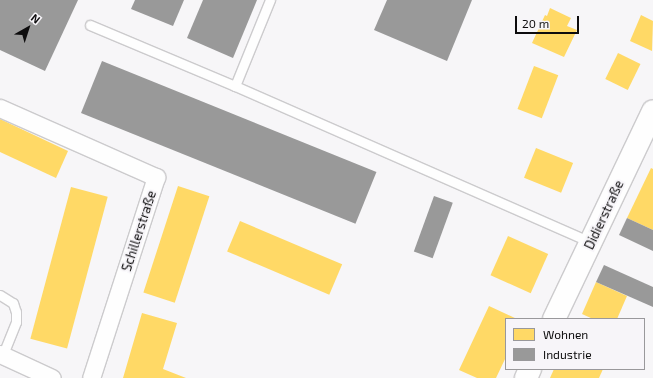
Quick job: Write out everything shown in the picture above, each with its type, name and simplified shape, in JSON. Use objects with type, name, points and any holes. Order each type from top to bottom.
[{"type":"street","name":"Schillerstraße","points":[[0,108],[156,178],[91,378]]},
{"type":"street","name":"Didierstraße","points":[[554,318],[653,111]]},
{"type":"street","points":[[2,354],[52,378]]},
{"type":"lane","points":[[235,86],[270,0]]},
{"type":"lane","points":[[90,25],[235,86],[591,242]]},
{"type":"lane","points":[[0,295],[13,303],[16,312],[16,322],[2,354]]},
{"type":"building: Wohnen","points":[[550,8],[571,18],[567,26],[577,30],[564,57],[532,43],[545,15],[547,16]]},
{"type":"building: Wohnen","points":[[641,15],[653,21],[652,51],[630,41]]},
{"type":"building: Wohnen","points":[[618,53],[640,64],[628,90],[605,79]]},
{"type":"building: Wohnen","points":[[534,66],[558,75],[542,118],[518,109]]},
{"type":"building: Wohnen","points":[[0,119],[68,151],[56,178],[0,152]]},
{"type":"building: Wohnen","points":[[536,148],[573,163],[561,193],[524,178]]},
{"type":"building: Wohnen","points":[[651,168],[653,169],[653,230],[627,218]]},
{"type":"building: Wohnen","points":[[178,186],[209,196],[175,303],[143,293]]},
{"type":"building: Wohnen","points":[[71,187],[108,197],[67,348],[30,339]]},
{"type":"building: Wohnen","points":[[240,221],[342,264],[329,295],[227,251]]},
{"type":"building: Wohnen","points":[[508,236],[548,254],[531,293],[491,275]]},
{"type":"building: Wohnen","points":[[596,282],[627,296],[617,318],[591,318],[582,314]]},
{"type":"building: Wohnen","points":[[489,306],[515,318],[505,318],[505,359],[496,378],[477,378],[459,370]]},
{"type":"building: Wohnen","points":[[142,313],[177,323],[163,369],[186,378],[123,378]]},
{"type":"building: Wohnen","points":[[554,370],[603,370],[599,378],[550,378]]},
{"type":"building: Industrie","points":[[0,0],[78,0],[45,71],[0,50]]},
{"type":"building: Industrie","points":[[135,0],[184,0],[173,26],[131,9]]},
{"type":"building: Industrie","points":[[203,0],[257,0],[233,58],[187,38]]},
{"type":"building: Industrie","points":[[387,0],[472,0],[447,61],[374,30]]},
{"type":"building: Industrie","points":[[102,61],[376,172],[355,224],[81,113]]},
{"type":"building: Industrie","points":[[434,196],[453,203],[433,258],[414,251]]},
{"type":"building: Industrie","points":[[627,218],[653,230],[653,251],[619,235]]},
{"type":"building: Industrie","points":[[604,265],[653,287],[653,307],[596,282]]}]
